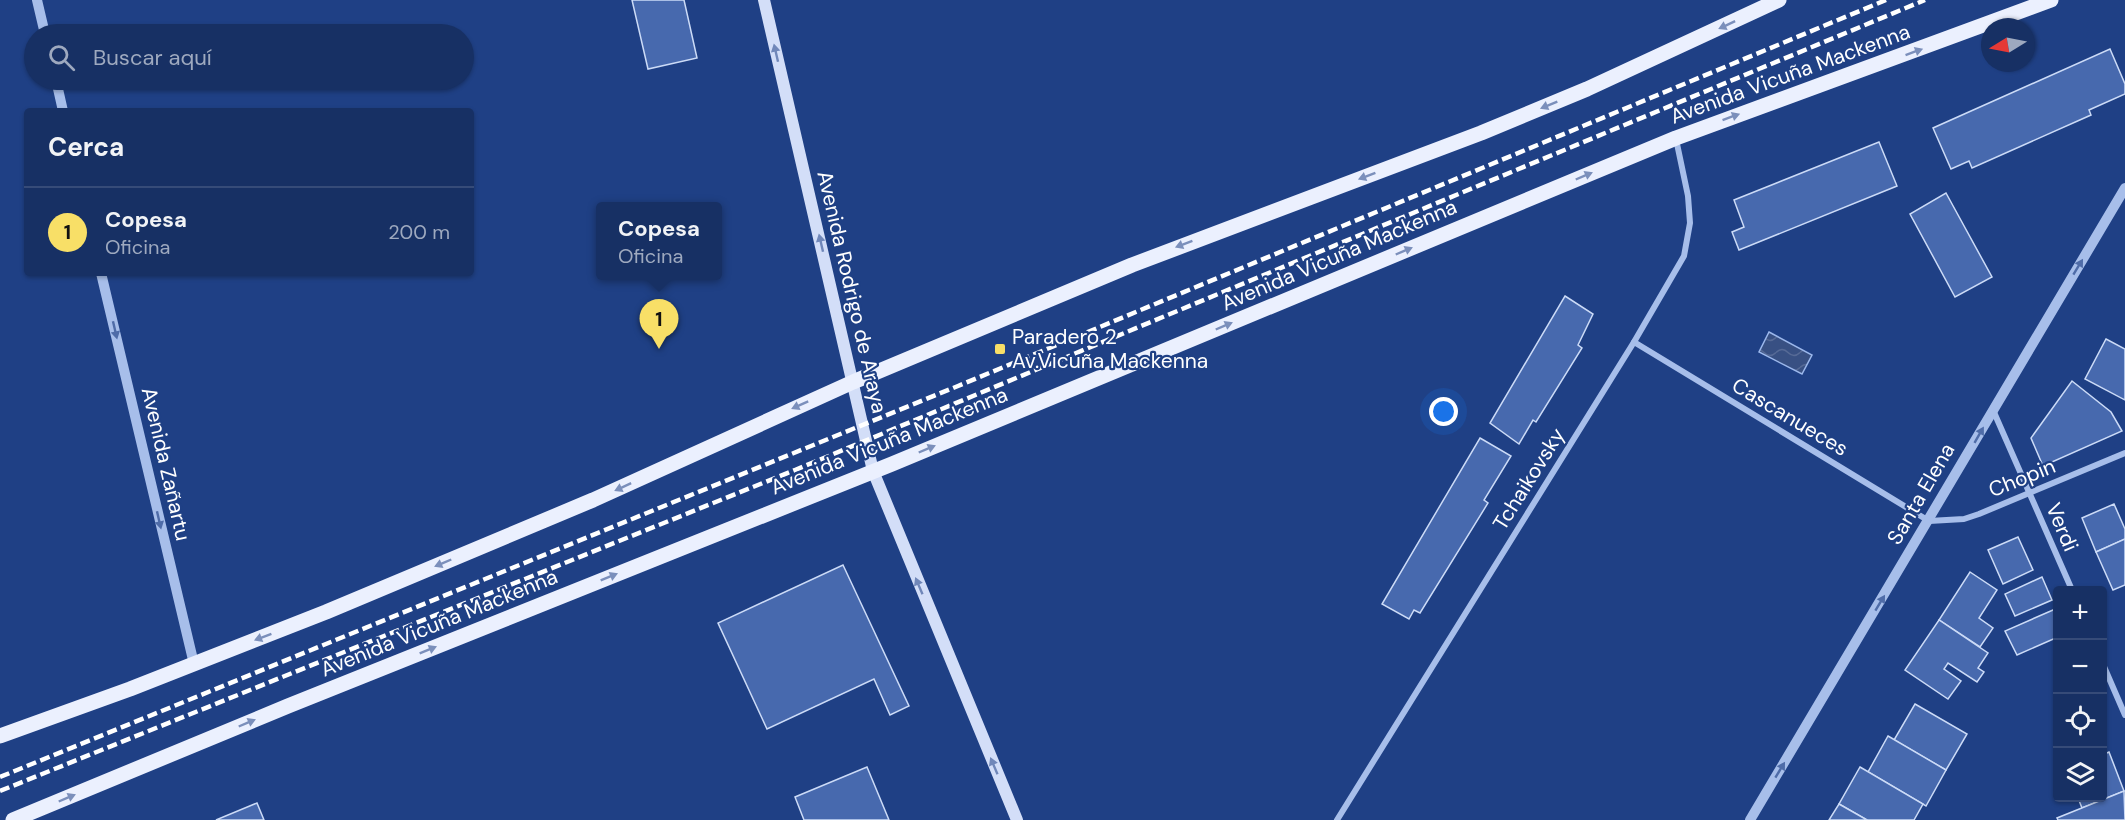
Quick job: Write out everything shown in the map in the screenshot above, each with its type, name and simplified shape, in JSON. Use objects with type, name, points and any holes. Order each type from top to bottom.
[{"type":"main road","name":"Avenida Rodrigo de Araya","points":[[764,0],[873,471],[1017,820]]},
{"type":"main road","points":[[0,736],[326,612],[593,500],[854,382],[1183,245],[1566,98],[1779,0]]},
{"type":"main road","name":"Avenida Vicuña Mackenna","points":[[13,820],[873,471],[1676,138],[2051,0]]},
{"type":"street","points":[[37,0],[43,24]]},
{"type":"street","points":[[58,90],[62,108]]},
{"type":"street","name":"Tchaikovsky","points":[[1337,820],[1634,342],[1684,256],[1690,223],[1688,196],[1676,138]]},
{"type":"street","name":"Santa Elena","points":[[1750,820],[2125,188]]},
{"type":"street","name":"Avenida Zañartu","points":[[102,276],[194,664]]},
{"type":"street","name":"Cascanueces","points":[[1634,342],[1929,521]]},
{"type":"street","name":"Verdi","points":[[1993,410],[2070,586]]},
{"type":"street","name":"Chopin","points":[[1929,521],[1964,519],[2125,453]]},
{"type":"street","points":[[2107,671],[2125,714]]},
{"type":"water","points":[[1769,332],[1812,355],[1802,374],[1759,352]]},
{"type":"building","points":[[632,0],[684,0],[697,58],[648,69]]},
{"type":"building","points":[[2110,49],[2125,84],[2125,94],[2089,110],[2091,115],[1972,168],[1969,161],[1951,169],[1933,128]]},
{"type":"building","points":[[1879,142],[1897,186],[1739,250],[1732,232],[1744,227],[1734,200]]},
{"type":"building","points":[[1946,193],[1992,277],[1955,297],[1910,214]]},
{"type":"building","points":[[1565,296],[1593,314],[1578,345],[1582,348],[1536,422],[1533,420],[1519,444],[1490,423]]},
{"type":"building","points":[[2106,339],[2125,349],[2125,400],[2085,379]]},
{"type":"building","points":[[2072,381],[2111,412],[2122,431],[2043,466],[2031,438]]},
{"type":"building","points":[[1480,438],[1511,456],[1484,500],[1488,503],[1420,613],[1414,610],[1409,619],[1382,604]]},
{"type":"building","points":[[2114,504],[2125,529],[2125,539],[2096,552],[2082,518]]},
{"type":"building","points":[[2018,537],[2033,570],[2003,584],[1988,550]]},
{"type":"building","points":[[2125,539],[2125,585],[2113,590],[2096,552]]},
{"type":"building","points":[[843,565],[909,706],[890,715],[874,679],[767,729],[718,623]]},
{"type":"building","points":[[1970,572],[1997,590],[1979,618],[1993,628],[1980,647],[1939,620]]},
{"type":"building","points":[[2042,577],[2052,600],[2015,616],[2005,594]]},
{"type":"building","points":[[2053,610],[2053,639],[2017,655],[2005,631]]},
{"type":"building","points":[[1939,620],[1988,653],[1978,668],[1984,672],[1977,682],[1948,663],[1944,669],[1961,681],[1948,699],[1905,670]]},
{"type":"building","points":[[1915,704],[1967,734],[1946,770],[1894,740]]},
{"type":"building","points":[[1888,736],[1946,770],[1926,806],[1868,772]]},
{"type":"building","points":[[2109,752],[2124,791],[2107,798],[2107,753]]},
{"type":"building","points":[[867,767],[889,820],[804,820],[795,797]]},
{"type":"building","points":[[1860,767],[1923,804],[1914,820],[1867,820],[1839,804]]},
{"type":"building","points":[[2124,791],[2125,820],[2058,820],[2057,818],[2097,802],[2107,802],[2107,798]]},
{"type":"building","points":[[2080,802],[2097,802],[2082,808]]},
{"type":"building","points":[[257,803],[264,820],[216,820]]},
{"type":"building","points":[[1839,804],[1867,820],[1829,820]]},
{"type":"railway","points":[[0,777],[958,386],[1886,0]]},
{"type":"railway","points":[[0,791],[795,470],[1925,0]]},
{"type":"place","name":"Copesa","points":[[659,349]]},
{"type":"place","name":"Paradero 2 Av.Vicuña Mackenna","points":[[1000,349]]}]
